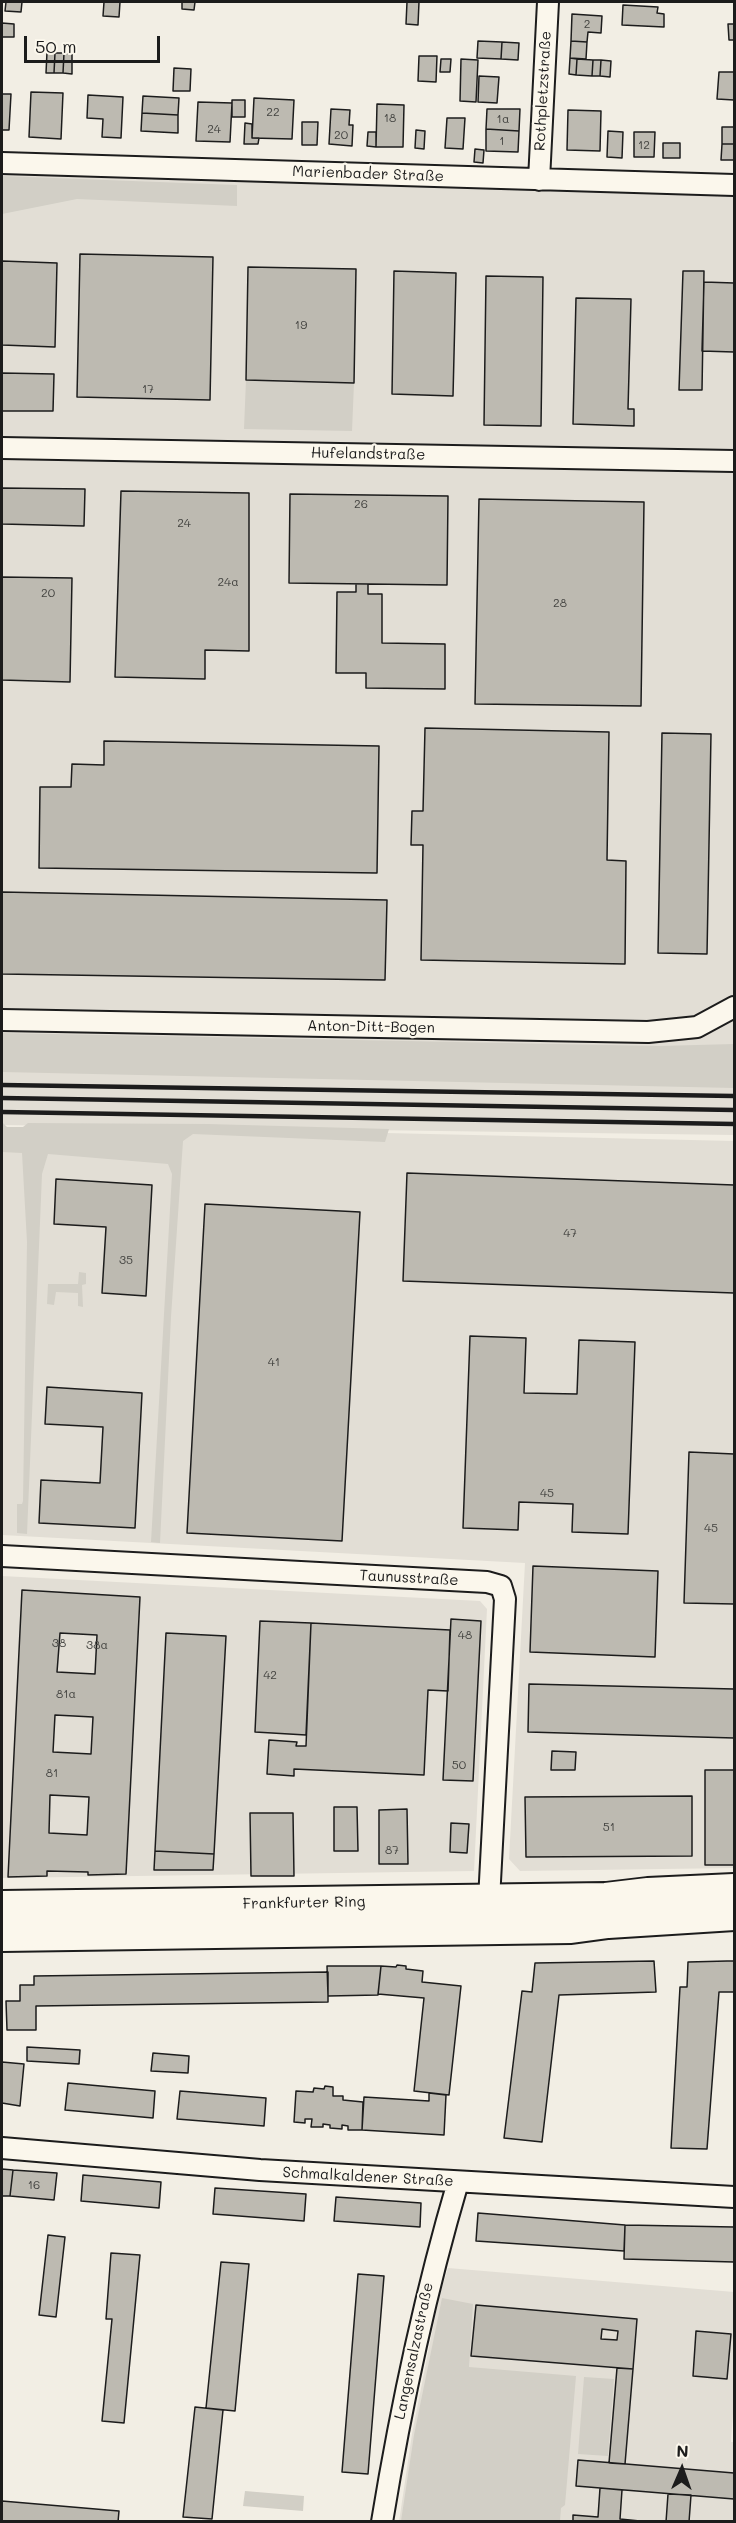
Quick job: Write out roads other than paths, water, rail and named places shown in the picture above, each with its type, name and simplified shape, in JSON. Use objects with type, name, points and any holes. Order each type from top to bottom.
[{"type":"main road","name":"Frankfurter Ring","points":[[2,1907],[606,1899],[648,1894],[735,1890]]},
{"type":"main road","name":"Frankfurter Ring","points":[[606,1899],[643,1905],[735,1906]]},
{"type":"main road","name":"Frankfurter Ring","points":[[2,1935],[572,1927],[608,1922],[735,1914]]},
{"type":"main road","name":"Frankfurter Ring","points":[[572,1927],[606,1933],[735,1933]]},
{"type":"street","name":"Rothpletzstraße","points":[[538,180],[548,2]]},
{"type":"street","name":"Marienbader Straße","points":[[2,163],[735,185]]},
{"type":"street","name":"Hufelandstraße","points":[[2,448],[735,461]]},
{"type":"street","name":"Anton-Ditt-Bogen","points":[[2,1020],[648,1032],[697,1027],[735,1007]]},
{"type":"street","name":"Taunusstraße","points":[[2,1556],[487,1582],[501,1586],[505,1599],[489,1900]]},
{"type":"street","name":"Schmalkaldener Straße","points":[[2,2148],[252,2170],[735,2197]]},
{"type":"street","name":"Langensalzastraße","points":[[382,2522],[403,2398],[431,2273],[458,2182]]},
{"type":"railway","points":[[2,1085],[734,1096]]},
{"type":"railway","points":[[2,1098],[734,1110]]},
{"type":"railway","points":[[2,1112],[734,1124]]}]
